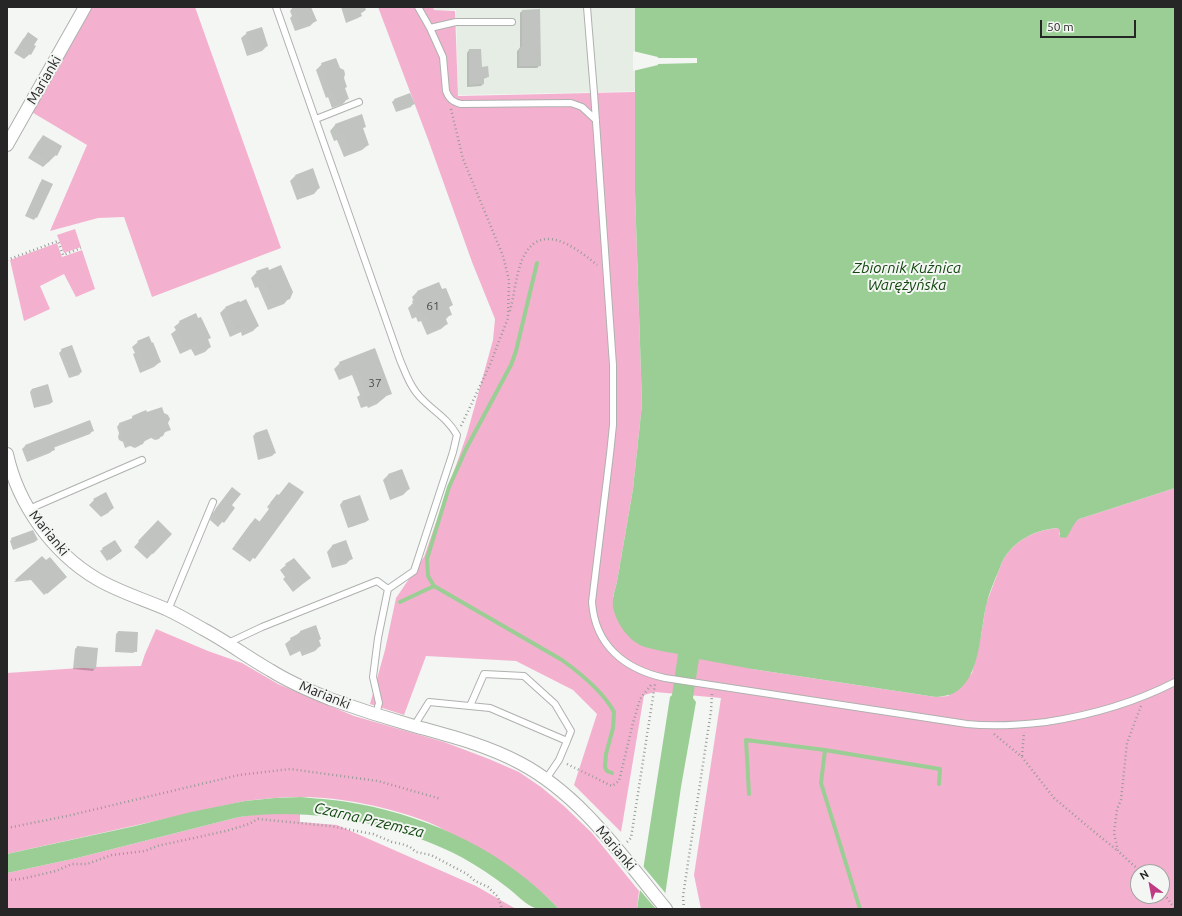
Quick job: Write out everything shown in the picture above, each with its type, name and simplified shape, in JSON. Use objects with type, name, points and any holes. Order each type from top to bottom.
[{"type":"street","name":"Marianki","points":[[7,145],[82,10]]},
{"type":"street","name":"Marianki","points":[[7,454],[10,477],[29,509],[54,543],[64,554],[81,568],[97,579],[119,590],[168,610],[228,643],[270,670],[305,689],[330,699],[498,752],[520,763],[546,779],[567,795],[588,816],[666,909]]},
{"type":"lane","points":[[276,7],[410,384],[422,400],[450,424],[457,435],[453,452],[414,571],[388,589],[378,638],[373,678],[379,703],[376,714]]},
{"type":"lane","points":[[418,7],[430,28],[443,57],[446,91],[450,99],[456,103],[571,103],[582,107],[596,120]]},
{"type":"lane","points":[[587,7],[613,350],[613,425],[604,514],[593,586],[593,610],[600,633],[613,652],[632,666],[666,678],[967,724],[990,726],[1026,724],[1085,715],[1144,697],[1175,682]]},
{"type":"lane","points":[[430,28],[456,22],[512,22]]},
{"type":"lane","points":[[316,119],[359,102]]},
{"type":"lane","points":[[29,509],[142,460]]},
{"type":"lane","points":[[168,610],[213,502]]},
{"type":"lane","points":[[228,643],[262,627],[377,581],[388,589]]},
{"type":"lane","points":[[470,706],[484,674],[524,676],[555,704],[571,731],[559,760],[546,779]]},
{"type":"lane","points":[[414,726],[429,702],[470,706],[490,708],[567,741]]},
{"type":"path","points":[[450,99],[450,107],[463,159],[503,256],[509,280],[508,318]]},
{"type":"path","points":[[457,435],[490,367],[508,318],[522,261],[527,251],[541,239],[549,238],[563,242],[582,253],[607,275]]},
{"type":"path","points":[[7,260],[58,241],[63,255],[81,248]]},
{"type":"path","points":[[624,845],[631,838],[657,676]]},
{"type":"path","points":[[559,760],[612,786],[619,781],[640,699],[651,685],[655,685]]},
{"type":"path","points":[[684,909],[683,896],[711,710],[713,685]]},
{"type":"path","points":[[1118,851],[1114,833],[1117,809],[1121,800],[1127,742],[1144,697]]},
{"type":"path","points":[[1022,757],[1026,724]]},
{"type":"path","points":[[990,726],[990,732],[1022,757],[1054,798],[1132,864]]},
{"type":"path","points":[[7,828],[68,816],[239,775],[290,769],[378,781],[441,799]]},
{"type":"path","points":[[7,880],[21,879],[56,871],[72,864],[87,864],[112,855],[145,851],[157,846],[226,831],[249,824],[258,819],[330,826],[373,834],[392,842],[402,844],[410,847],[416,852],[431,855],[488,887],[498,897],[502,909]]},
{"type":"shaded area","points":[[91,7],[195,7],[281,248],[152,297],[124,217],[98,218],[50,231],[87,145],[30,111]]},
{"type":"shaded area","points":[[378,7],[433,7],[434,10],[455,11],[458,96],[635,92],[635,192],[642,404],[633,489],[617,582],[613,597],[752,669],[936,697],[948,696],[972,673],[981,636],[986,604],[1002,562],[1012,548],[1025,538],[1041,531],[1058,528],[1059,535],[1079,519],[1175,488],[1175,909],[701,909],[694,875],[721,698],[655,692],[644,695],[621,832],[574,785],[597,714],[573,690],[516,661],[426,656],[404,715],[370,704],[385,650],[396,598],[424,557],[467,434],[493,340],[495,319],[472,262]]},
{"type":"shaded area","points":[[433,7],[694,7],[698,90],[458,95],[456,10],[434,10]]},
{"type":"shaded area","points":[[75,229],[81,247],[64,253],[57,235]]},
{"type":"shaded area","points":[[57,243],[62,257],[82,250],[95,289],[76,297],[64,274],[40,286],[50,309],[24,321],[10,260]]},
{"type":"shaded area","points":[[156,629],[208,651],[242,663],[278,684],[354,716],[444,742],[519,772],[541,787],[564,806],[592,833],[639,891],[637,909],[559,909],[539,889],[505,864],[433,824],[381,807],[316,797],[272,798],[245,801],[7,854],[7,673],[94,667],[141,666]]},
{"type":"shaded area","points":[[261,814],[300,814],[300,822],[337,825],[476,886],[516,909],[7,909],[7,873],[77,858],[239,817]]},
{"type":"water","name":"Zbiornik Kuźnica Warężyńska","points":[[635,7],[1175,7],[1175,488],[1079,519],[1066,538],[1060,537],[1059,529],[1057,528],[1048,529],[1032,534],[1012,548],[1002,562],[989,595],[978,654],[974,666],[963,686],[952,694],[936,697],[752,669],[699,659],[693,698],[696,702],[681,787],[663,909],[637,909],[678,654],[639,645],[624,631],[617,619],[613,607],[613,597],[617,582],[633,489],[642,404],[635,192]]},
{"type":"water","name":"Czarna Przemsza","points":[[301,797],[359,804],[387,810],[414,818],[441,829],[492,855],[516,871],[539,889],[559,909],[547,910],[532,907],[511,890],[469,861],[410,835],[354,821],[325,816],[296,814],[267,814],[239,817],[77,858],[7,873],[7,854],[245,801]]},
{"type":"pier","points":[[633,51],[658,58],[697,58],[697,63],[658,64],[633,71]]},
{"type":"pier","points":[[642,865],[667,895],[665,909],[656,909],[638,888]]},
{"type":"building","points":[[295,7],[311,7],[317,21],[300,27],[295,12],[297,11]]},
{"type":"building","points":[[344,7],[358,7],[362,16],[349,21]]},
{"type":"building","points":[[540,9],[541,66],[519,66],[519,48],[522,47],[522,10]]},
{"type":"building","points":[[262,27],[268,46],[253,51],[246,32]]},
{"type":"building","points":[[28,32],[38,39],[34,45],[36,46],[31,55],[19,47]]},
{"type":"building","points":[[469,49],[481,49],[482,67],[488,66],[489,77],[484,77],[484,84],[469,85]]},
{"type":"building","points":[[336,58],[340,68],[344,70],[344,78],[347,87],[345,88],[349,99],[337,103],[333,92],[331,93],[321,63]]},
{"type":"building","points":[[410,93],[415,104],[398,111],[394,99]]},
{"type":"building","points":[[362,114],[366,127],[363,128],[369,145],[349,153],[343,135],[339,136],[335,124]]},
{"type":"building","points":[[43,135],[62,146],[57,156],[54,154],[49,162],[32,153]]},
{"type":"building","points":[[313,168],[320,188],[303,195],[295,175]]},
{"type":"building","points":[[42,179],[53,184],[37,218],[27,213]]},
{"type":"building","points":[[281,265],[293,292],[290,299],[273,305],[264,282],[261,283],[256,271],[268,267],[269,270]]},
{"type":"building","points":[[439,282],[442,289],[446,288],[453,305],[449,307],[452,315],[445,317],[448,324],[432,330],[427,316],[423,317],[421,313],[417,314],[412,301],[420,298],[417,291]]},
{"type":"building","points":[[246,299],[259,326],[248,331],[246,327],[236,332],[225,307]]},
{"type":"building","points":[[196,313],[198,318],[201,317],[211,338],[208,339],[211,347],[200,352],[197,345],[185,349],[176,328],[181,326],[179,321]]},
{"type":"building","points":[[149,336],[161,362],[146,368],[138,348],[140,347],[137,341]]},
{"type":"building","points":[[72,345],[82,372],[71,376],[61,349]]},
{"type":"building","points":[[375,348],[392,394],[373,403],[372,401],[367,403],[362,391],[365,390],[357,371],[344,376],[339,362]]},
{"type":"building","points":[[48,384],[53,402],[37,407],[32,389]]},
{"type":"building","points":[[162,407],[164,413],[168,415],[170,419],[168,423],[171,430],[165,432],[163,436],[158,438],[154,436],[145,440],[143,444],[138,446],[133,444],[128,446],[125,440],[121,438],[119,423],[133,418],[132,416],[146,410],[147,412]]},
{"type":"building","points":[[90,420],[94,431],[54,446],[55,450],[30,459],[25,445]]},
{"type":"building","points":[[267,429],[276,453],[260,458],[255,433]]},
{"type":"building","points":[[402,469],[410,489],[395,495],[388,474]]},
{"type":"building","points":[[289,482],[304,492],[255,559],[235,545],[255,518],[260,522],[272,505],[270,503],[277,494],[279,495]]},
{"type":"building","points":[[232,487],[241,494],[232,505],[235,508],[224,523],[213,515],[216,508]]},
{"type":"building","points":[[106,492],[114,508],[107,512],[93,499]]},
{"type":"building","points":[[360,495],[369,520],[351,527],[342,501]]},
{"type":"building","points":[[158,520],[172,534],[153,554],[138,541]]},
{"type":"building","points":[[33,530],[38,540],[15,548],[11,538]]},
{"type":"building","points":[[115,540],[122,551],[110,560],[102,548]]},
{"type":"building","points":[[346,540],[353,559],[338,564],[332,545]]},
{"type":"building","points":[[42,556],[46,560],[50,557],[67,577],[47,594],[34,578],[15,580]]},
{"type":"building","points":[[294,558],[311,578],[298,587],[288,573],[290,571],[285,564]]},
{"type":"building","points":[[316,625],[321,639],[319,640],[321,646],[308,651],[306,647],[295,651],[290,638],[300,633],[300,631]]},
{"type":"building","points":[[118,631],[138,632],[137,652],[116,650]]},
{"type":"building","points":[[77,646],[98,648],[96,669],[75,667]]},
{"type":"waterway","points":[[537,263],[516,351],[511,365],[466,449],[449,487],[427,559],[428,576],[434,586],[562,660],[584,677],[598,691],[614,712],[613,728],[606,754],[605,767],[607,771],[612,773]]},
{"type":"waterway","points":[[400,602],[434,586]]},
{"type":"waterway","points":[[749,794],[746,740],[825,750],[821,783],[860,909]]},
{"type":"waterway","points":[[825,750],[940,769],[939,784]]}]
